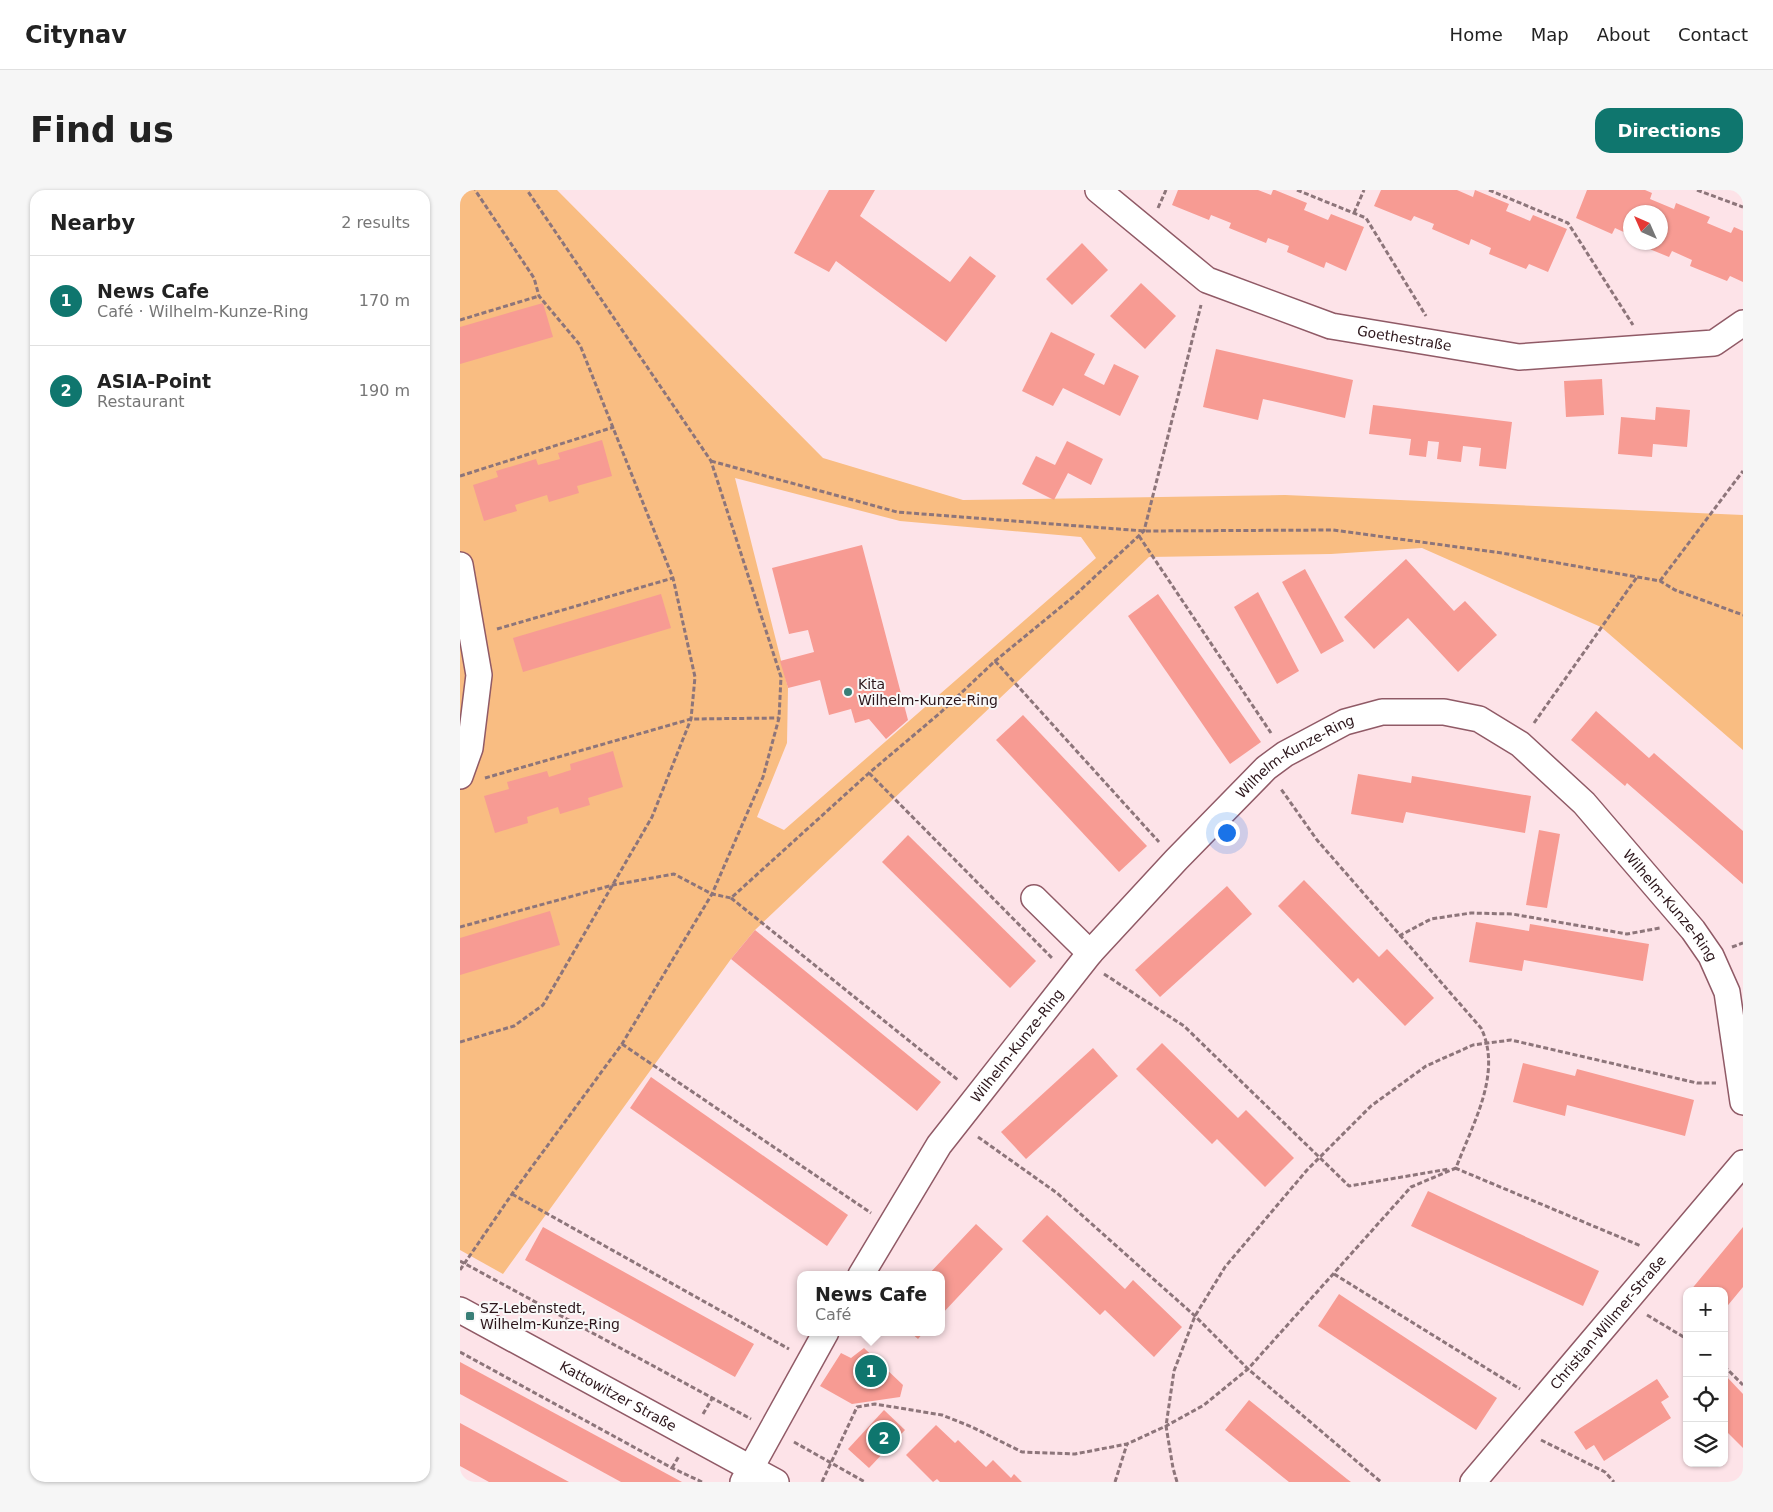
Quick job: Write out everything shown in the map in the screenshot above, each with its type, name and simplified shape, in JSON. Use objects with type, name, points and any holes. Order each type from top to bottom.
[{"type":"street","name":"Goethestraße","points":[[1098,190],[1208,280],[1331,326],[1519,356],[1714,343],[1743,323]]},
{"type":"street","points":[[460,565],[479,675],[470,748],[469,778]]},
{"type":"street","name":"Wilhelm-Kunze-Ring","points":[[863,1271],[939,1145],[1082,964],[1176,860],[1275,761],[1345,722],[1382,712],[1444,712],[1479,719],[1520,744],[1584,804],[1685,920],[1711,956],[1727,992],[1742,1093]]},
{"type":"street","points":[[1034,898],[1082,964]]},
{"type":"street","name":"Christian-Willmer-Straße","points":[[1473,1482],[1743,1163]]},
{"type":"street","name":"Kattowitzer Straße","points":[[460,1310],[746,1475],[776,1482]]},
{"type":"street","points":[[746,1475],[824,1336]]},
{"type":"path","points":[[460,1042],[514,1026],[543,1005],[652,817],[691,719],[695,678],[673,578],[614,426],[580,345],[539,296],[534,278],[476,190]]},
{"type":"path","points":[[460,1270],[462,1262],[622,1044],[712,894],[763,777],[779,718],[781,678],[711,461],[527,190]]},
{"type":"path","points":[[1297,190],[1366,218],[1442,344]]},
{"type":"path","points":[[1354,213],[1364,190]]},
{"type":"path","points":[[1489,190],[1568,223],[1648,348]]},
{"type":"path","points":[[1697,190],[1743,208]]},
{"type":"path","points":[[731,898],[869,773],[940,713],[996,660],[1073,597],[1144,531],[1208,280]]},
{"type":"path","points":[[460,320],[539,296]]},
{"type":"path","points":[[460,476],[614,426]]},
{"type":"path","points":[[711,461],[897,512],[1144,531],[1333,530],[1502,553],[1660,581],[1675,590],[1743,615]]},
{"type":"path","points":[[1660,581],[1743,471]]},
{"type":"path","points":[[822,1482],[857,1407],[875,1404],[942,1416],[972,1427],[1022,1452],[1075,1454],[1126,1444],[1166,1426],[1204,1405],[1248,1369],[1411,1187],[1456,1168],[1489,1081],[1488,1043],[1481,1028],[1317,840],[1275,761],[1139,536]]},
{"type":"path","points":[[1520,744],[1637,577]]},
{"type":"path","points":[[472,636],[673,578]]},
{"type":"path","points":[[996,660],[1176,860]]},
{"type":"path","points":[[469,778],[691,719],[779,718]]},
{"type":"path","points":[[869,773],[1082,964],[1184,1026],[1349,1186],[1456,1168],[1665,1255]]},
{"type":"path","points":[[460,927],[612,885],[674,874],[712,894],[731,898],[978,1096]]},
{"type":"path","points":[[1399,936],[1432,919],[1470,913],[1512,914],[1627,934],[1665,927],[1685,920]]},
{"type":"path","points":[[1177,1482],[1172,1468],[1166,1426],[1174,1371],[1195,1316],[1225,1267],[1320,1158],[1371,1106],[1426,1066],[1473,1045],[1511,1040],[1742,1093]]},
{"type":"path","points":[[622,1044],[890,1226]]},
{"type":"path","points":[[958,1122],[1058,1193],[1195,1316],[1248,1369],[1381,1482]]},
{"type":"path","points":[[512,1194],[810,1360]]},
{"type":"path","points":[[462,1262],[866,1482]]},
{"type":"path","points":[[1334,1274],[1541,1402]]},
{"type":"path","points":[[1625,1302],[1683,1337]]},
{"type":"path","points":[[460,1352],[672,1468],[702,1482]]},
{"type":"path","points":[[1728,1370],[1743,1385]]},
{"type":"path","points":[[1519,1428],[1604,1472],[1614,1482]]},
{"type":"path","points":[[1115,1482],[1126,1444]]},
{"type":"shaded area","points":[[460,190],[557,190],[823,458],[963,500],[1285,495],[1743,515],[1743,750],[1601,627],[1422,548],[1331,554],[1149,557],[755,930],[731,959],[503,1274],[460,1250]],"holes":[[[735,478],[900,521],[1081,537],[1096,558],[784,830],[757,817],[787,743],[788,688]]]},
{"type":"building","points":[[829,190],[875,190],[860,216],[950,282],[970,256],[996,276],[946,342],[836,261],[829,272],[794,253]]},
{"type":"building","points":[[1178,190],[1258,190],[1271,195],[1273,190],[1275,190],[1307,203],[1304,210],[1328,220],[1331,214],[1364,227],[1346,271],[1326,262],[1324,268],[1287,252],[1289,246],[1268,238],[1266,243],[1229,228],[1231,223],[1211,215],[1209,220],[1172,205]]},
{"type":"building","points":[[1381,190],[1457,190],[1473,197],[1475,190],[1509,204],[1506,211],[1530,221],[1533,215],[1567,229],[1548,272],[1529,264],[1526,269],[1489,254],[1491,248],[1471,239],[1469,245],[1432,229],[1434,224],[1414,216],[1411,221],[1374,206]]},
{"type":"building","points":[[1587,190],[1645,190],[1652,193],[1650,199],[1664,205],[1623,205],[1623,232],[1615,228],[1612,234],[1576,218]]},
{"type":"building","points":[[1676,203],[1710,217],[1707,223],[1731,233],[1734,227],[1743,231],[1743,282],[1730,276],[1727,281],[1690,266],[1692,260],[1672,251],[1669,257],[1652,250],[1668,250],[1668,206],[1674,209]]},
{"type":"building","points":[[1082,243],[1108,270],[1072,305],[1046,279]]},
{"type":"building","points":[[1141,283],[1176,316],[1145,349],[1110,316]]},
{"type":"building","points":[[543,303],[553,337],[460,364],[460,327]]},
{"type":"building","points":[[1051,332],[1095,354],[1084,375],[1104,385],[1114,364],[1139,376],[1120,416],[1063,388],[1053,406],[1022,391]]},
{"type":"building","points":[[1216,349],[1353,380],[1345,418],[1263,399],[1258,420],[1203,407]]},
{"type":"building","points":[[1602,379],[1604,415],[1566,417],[1564,381]]},
{"type":"building","points":[[1373,405],[1512,422],[1506,469],[1479,466],[1481,448],[1463,446],[1461,462],[1437,459],[1439,442],[1428,441],[1426,457],[1409,455],[1411,439],[1369,434]]},
{"type":"building","points":[[1656,407],[1690,410],[1687,447],[1653,444],[1652,457],[1618,454],[1621,417],[1655,420]]},
{"type":"building","points":[[602,440],[612,476],[577,486],[579,493],[549,502],[547,495],[515,505],[517,511],[484,521],[473,485],[498,477],[496,471],[536,459],[538,465],[560,459],[558,453]]},
{"type":"building","points":[[1067,441],[1103,459],[1091,485],[1068,473],[1054,500],[1022,484],[1036,456],[1055,465]]},
{"type":"building","points":[[862,545],[908,720],[886,739],[869,719],[855,723],[851,709],[829,715],[820,680],[788,688],[780,661],[814,652],[808,630],[789,634],[772,568]]},
{"type":"building","points":[[1406,559],[1454,611],[1465,601],[1497,635],[1458,672],[1408,618],[1374,649],[1344,617]]},
{"type":"building","points":[[1305,569],[1344,641],[1321,654],[1282,582]]},
{"type":"building","points":[[1258,592],[1299,671],[1277,684],[1234,607]]},
{"type":"building","points":[[661,594],[671,628],[523,672],[513,638]]},
{"type":"building","points":[[1158,594],[1261,742],[1230,764],[1128,616]]},
{"type":"building","points":[[1596,711],[1649,758],[1654,753],[1743,831],[1743,884],[1627,783],[1625,786],[1571,740]]},
{"type":"building","points":[[1023,715],[1147,846],[1119,872],[996,740]]},
{"type":"building","points":[[613,751],[623,787],[588,798],[590,805],[560,814],[558,807],[527,817],[528,823],[495,833],[484,796],[509,789],[507,782],[547,771],[549,777],[571,770],[570,764]]},
{"type":"building","points":[[1358,774],[1411,783],[1412,776],[1531,796],[1525,833],[1406,812],[1403,823],[1351,814]]},
{"type":"building","points":[[1539,830],[1560,834],[1547,908],[1526,905]]},
{"type":"building","points":[[908,835],[1036,961],[1010,988],[882,862]]},
{"type":"building","points":[[1304,880],[1379,957],[1387,949],[1434,998],[1405,1026],[1358,978],[1353,983],[1278,906]]},
{"type":"building","points":[[1227,886],[1252,914],[1160,997],[1135,970]]},
{"type":"building","points":[[550,911],[560,945],[460,975],[460,938]]},
{"type":"building","points":[[1476,922],[1529,931],[1530,924],[1649,944],[1643,981],[1524,960],[1522,971],[1469,962]]},
{"type":"building","points":[[755,930],[941,1082],[917,1111],[731,959]]},
{"type":"building","points":[[1162,1043],[1238,1118],[1246,1110],[1294,1158],[1265,1187],[1217,1139],[1212,1144],[1136,1069]]},
{"type":"building","points":[[1093,1048],[1118,1076],[1026,1159],[1001,1132]]},
{"type":"building","points":[[1523,1063],[1575,1076],[1577,1069],[1694,1100],[1685,1136],[1567,1105],[1565,1116],[1513,1102]]},
{"type":"building","points":[[651,1077],[848,1215],[827,1246],[630,1108]]},
{"type":"building","points":[[1428,1191],[1599,1271],[1583,1306],[1411,1226]]},
{"type":"building","points":[[1047,1215],[1125,1289],[1133,1280],[1182,1327],[1154,1357],[1105,1310],[1100,1315],[1022,1241]]},
{"type":"building","points":[[976,1224],[1003,1249],[945,1311],[945,1271],[932,1271]]},
{"type":"building","points":[[543,1227],[754,1344],[735,1377],[525,1260]]},
{"type":"building","points":[[1743,1227],[1743,1287],[1728,1305],[1728,1287],[1693,1287]]},
{"type":"building","points":[[1339,1294],[1497,1398],[1476,1430],[1318,1326]]},
{"type":"building","points":[[864,1348],[903,1385],[900,1397],[852,1404],[820,1386],[841,1353],[851,1358]]},
{"type":"building","points":[[460,1362],[682,1482],[621,1482],[460,1394]]},
{"type":"building","points":[[1728,1378],[1743,1394],[1743,1448],[1728,1433]]},
{"type":"building","points":[[1657,1379],[1669,1397],[1661,1402],[1671,1418],[1604,1461],[1594,1445],[1586,1450],[1574,1432]]},
{"type":"building","points":[[1249,1400],[1351,1482],[1289,1482],[1274,1470],[1225,1430]]},
{"type":"building","points":[[884,1410],[905,1430],[869,1468],[848,1449]]},
{"type":"building","points":[[460,1423],[569,1482],[489,1482],[460,1466]]},
{"type":"building","points":[[936,1425],[955,1443],[958,1440],[986,1467],[993,1460],[1011,1478],[1014,1474],[1022,1482],[940,1482],[937,1479],[933,1482],[906,1455]]},
{"type":"place","name":"Kita Wilhelm-Kunze-Ring","points":[[848,692]]},
{"type":"place","name":"SZ-Lebenstedt, Wilhelm-Kunze-Ring","points":[[470,1316]]},
{"type":"place","name":"News Cafe","points":[[871,1371]]},
{"type":"place","name":"ASIA-Point","points":[[884,1438]]}]
